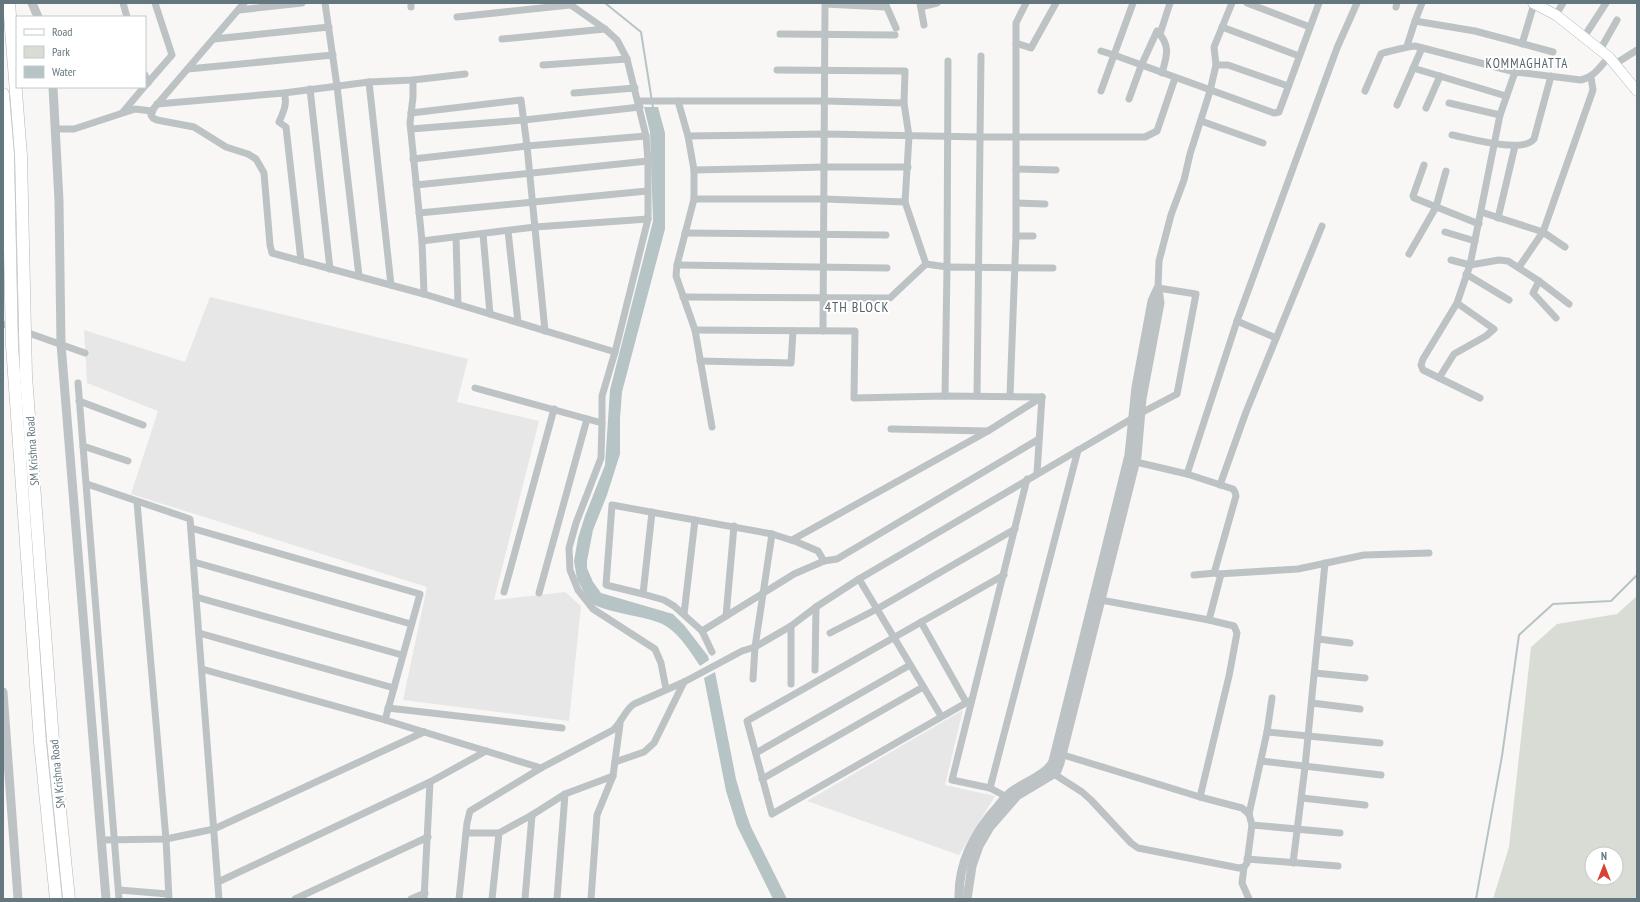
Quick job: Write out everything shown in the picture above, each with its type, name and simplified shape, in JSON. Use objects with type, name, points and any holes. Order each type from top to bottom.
[{"type":"highway","name":"SM Krishna Road","points":[[9,3],[21,156],[26,376],[53,741],[69,899]]},
{"type":"highway","name":"SM Krishna Road","points":[[3,94],[8,154],[7,326],[40,742],[56,899]]},
{"type":"main road","points":[[1533,3],[1556,15],[1600,50],[1612,61],[1637,91]]},
{"type":"street","points":[[32,3],[38,16]]},
{"type":"street","points":[[123,3],[127,16]]},
{"type":"street","points":[[146,85],[172,55],[155,3]]},
{"type":"street","points":[[244,3],[152,111],[153,118],[194,128],[226,147],[248,154],[256,160],[264,173],[272,253],[424,294],[615,352]]},
{"type":"street","points":[[239,10],[302,3]]},
{"type":"street","points":[[325,3],[337,86],[359,276]]},
{"type":"street","points":[[924,25],[921,5],[937,3]]},
{"type":"street","points":[[1010,396],[1016,236],[1016,23],[1026,3]]},
{"type":"street","points":[[1016,43],[1031,48],[1056,3]]},
{"type":"street","points":[[1101,91],[1133,3]]},
{"type":"street","points":[[1160,34],[1170,3]]},
{"type":"street","points":[[967,899],[969,876],[973,861],[979,846],[990,827],[1017,796],[1054,774],[1059,767],[1058,753],[1144,388],[1160,303],[1158,288],[1160,261],[1171,215],[1184,180],[1190,154],[1210,91],[1216,65],[1214,47],[1232,3]]},
{"type":"street","points":[[1247,3],[1310,27]]},
{"type":"street","points":[[1101,51],[1274,114],[1279,112],[1319,3]]},
{"type":"street","points":[[1187,474],[1237,320],[1337,48],[1357,3]]},
{"type":"street","points":[[1407,46],[1422,3]]},
{"type":"street","points":[[1522,44],[1533,3]]},
{"type":"street","points":[[1556,15],[1563,3]]},
{"type":"street","points":[[1584,38],[1606,3]]},
{"type":"street","points":[[457,17],[569,4],[605,29],[617,40],[626,59],[635,88],[646,136],[648,161],[648,218],[615,352],[602,396],[601,458],[568,548],[570,570],[578,590],[593,609],[655,649],[661,664],[666,689]]},
{"type":"street","points":[[780,34],[824,35],[895,32],[885,5],[825,4],[824,35],[823,331]]},
{"type":"street","points":[[1600,50],[1617,20]]},
{"type":"street","points":[[1415,22],[1475,31],[1552,52]]},
{"type":"street","points":[[214,39],[329,27]]},
{"type":"street","points":[[1222,28],[1299,56]]},
{"type":"street","points":[[502,39],[605,29]]},
{"type":"street","points":[[1129,99],[1141,66],[1157,31],[1162,36],[1167,49],[1162,73]]},
{"type":"street","points":[[1365,91],[1382,54],[1386,51],[1394,52],[1407,46],[1422,48],[1514,72],[1581,80],[1591,77],[1612,61],[1636,50]]},
{"type":"street","points":[[1397,106],[1412,68],[1422,48]]},
{"type":"street","points":[[188,69],[333,55]]},
{"type":"street","points":[[977,396],[981,56]]},
{"type":"street","points":[[543,65],[626,59]]},
{"type":"street","points":[[945,396],[948,61]]},
{"type":"street","points":[[1216,65],[1228,65],[1288,86]]},
{"type":"street","points":[[1412,68],[1506,96]]},
{"type":"street","points":[[777,70],[905,71],[904,103],[910,136],[905,202],[926,264]]},
{"type":"street","points":[[1480,398],[1423,370],[1421,365],[1423,359],[1457,303],[1470,264],[1500,115],[1514,72]]},
{"type":"street","points":[[157,104],[284,93],[369,82],[413,80],[465,74]]},
{"type":"street","points":[[1426,108],[1440,76]]},
{"type":"street","points":[[1452,135],[1515,146],[1529,144],[1534,139],[1551,76]]},
{"type":"street","points":[[1519,268],[1543,232],[1593,90],[1591,77]]},
{"type":"street","points":[[688,136],[824,134],[948,137],[1145,137],[1157,131],[1175,78]]},
{"type":"street","points":[[413,80],[411,129],[422,241],[424,294]]},
{"type":"street","points":[[369,82],[391,285]]},
{"type":"street","points":[[53,88],[59,201],[61,344],[106,899]]},
{"type":"street","points":[[122,112],[143,88]]},
{"type":"street","points":[[574,93],[635,88]]},
{"type":"street","points":[[310,90],[330,269]]},
{"type":"street","points":[[284,93],[286,97],[285,106],[278,122],[286,127],[301,261]]},
{"type":"street","points":[[411,113],[521,100],[528,146],[545,331]]},
{"type":"street","points":[[411,129],[524,120],[667,101],[824,101],[904,103]]},
{"type":"street","points":[[678,101],[688,136],[694,170],[694,199],[677,265],[676,276],[695,330],[712,427]]},
{"type":"street","points":[[1449,102],[1500,115]]},
{"type":"street","points":[[56,129],[74,129],[135,108],[152,111]]},
{"type":"street","points":[[1201,121],[1263,143]]},
{"type":"street","points":[[413,159],[528,146],[646,136]]},
{"type":"street","points":[[1498,218],[1515,146]]},
{"type":"street","points":[[416,185],[530,172],[648,161]]},
{"type":"street","points":[[1424,165],[1413,197],[1478,224]]},
{"type":"street","points":[[694,170],[908,167]]},
{"type":"street","points":[[1016,169],[1056,170]]},
{"type":"street","points":[[1409,254],[1436,207],[1446,171]]},
{"type":"street","points":[[419,213],[647,192]]},
{"type":"street","points":[[694,199],[824,199],[905,202]]},
{"type":"street","points":[[1016,203],[1045,204]]},
{"type":"street","points":[[1481,212],[1543,232],[1565,247]]},
{"type":"street","points":[[422,241],[535,227],[648,218]]},
{"type":"street","points":[[1220,485],[1246,412],[1322,226]]},
{"type":"street","points":[[508,231],[518,322]]},
{"type":"street","points":[[685,232],[886,234]]},
{"type":"street","points":[[1445,232],[1475,241]]},
{"type":"street","points":[[483,234],[490,314]]},
{"type":"street","points":[[1016,236],[1033,236]]},
{"type":"street","points":[[456,237],[458,304]]},
{"type":"street","points":[[1451,260],[1470,264],[1503,260],[1508,261],[1539,281],[1569,304]]},
{"type":"street","points":[[926,264],[946,267],[1053,268]]},
{"type":"street","points":[[683,297],[824,296],[890,298],[926,264]]},
{"type":"street","points":[[677,265],[887,268]]},
{"type":"street","points":[[1466,274],[1509,300]]},
{"type":"street","points":[[1539,281],[1533,293],[1556,318]]},
{"type":"street","points":[[591,899],[597,815],[613,776],[620,724],[628,709],[634,704],[684,682],[742,651],[755,648],[791,626],[816,607],[859,579],[1037,473],[1177,394],[1196,294],[1158,288]]},
{"type":"street","points":[[1439,378],[1454,354],[1486,336],[1494,329],[1457,303]]},
{"type":"street","points":[[1237,320],[1276,338]]},
{"type":"street","points":[[7,326],[85,353]]},
{"type":"street","points":[[695,330],[855,332],[854,398],[945,396],[1042,397]]},
{"type":"street","points":[[700,361],[791,363],[793,331]]},
{"type":"street","points":[[78,383],[119,899]]},
{"type":"street","points":[[474,388],[602,423]]},
{"type":"street","points":[[792,540],[988,431],[1042,397]]},
{"type":"street","points":[[1037,473],[1042,397]]},
{"type":"street","points":[[79,401],[143,425]]},
{"type":"street","points":[[504,592],[554,409]]},
{"type":"street","points":[[959,899],[964,864],[972,842],[980,827],[1012,790],[1049,768],[1058,753],[1101,600],[1136,462],[1137,416]]},
{"type":"street","points":[[539,593],[587,418]]},
{"type":"street","points":[[890,429],[988,431]]},
{"type":"street","points":[[702,631],[794,574],[824,560],[837,558],[1040,439]]},
{"type":"street","points":[[83,446],[128,461]]},
{"type":"street","points":[[990,788],[1078,450]]},
{"type":"street","points":[[1136,462],[1187,474],[1233,489],[1236,492],[1209,620]]},
{"type":"street","points":[[1005,796],[990,788],[952,780],[969,701],[1004,575],[1027,479]]},
{"type":"street","points":[[87,484],[190,519],[219,899]]},
{"type":"street","points":[[119,890],[168,896],[166,839],[137,502]]},
{"type":"street","points":[[712,652],[702,631],[674,606],[664,600],[606,585],[612,505],[772,534],[792,540],[818,551],[824,560]]},
{"type":"street","points":[[643,594],[652,512]]},
{"type":"street","points":[[684,614],[695,520]]},
{"type":"street","points":[[726,616],[734,526]]},
{"type":"street","points":[[191,528],[420,594],[385,720]]},
{"type":"street","points":[[830,633],[877,609],[1015,529]]},
{"type":"street","points":[[753,679],[755,648],[772,534]]},
{"type":"street","points":[[1194,575],[1286,570],[1364,555],[1429,553]]},
{"type":"street","points":[[194,562],[411,624]]},
{"type":"street","points":[[1293,863],[1302,798],[1326,563]]},
{"type":"street","points":[[969,701],[772,814],[747,721],[1004,575]]},
{"type":"street","points":[[859,579],[941,716]]},
{"type":"street","points":[[196,597],[402,655]]},
{"type":"street","points":[[1101,600],[1234,626],[1236,633],[1229,676],[1200,797]]},
{"type":"street","points":[[815,670],[816,607]]},
{"type":"street","points":[[921,622],[969,701]]},
{"type":"street","points":[[790,684],[791,626]]},
{"type":"street","points":[[199,633],[394,688]]},
{"type":"street","points":[[1318,639],[1350,643]]},
{"type":"street","points":[[756,753],[910,665]]},
{"type":"street","points":[[202,669],[385,720],[541,768]]},
{"type":"street","points":[[1315,673],[1365,678]]},
{"type":"street","points":[[615,762],[644,752],[654,743],[684,682]]},
{"type":"street","points":[[762,778],[923,687]]},
{"type":"street","points":[[3,692],[5,748],[18,899]]},
{"type":"street","points":[[1250,899],[1242,883],[1244,867],[1248,859],[1252,825],[1249,814],[1267,732],[1272,698]]},
{"type":"street","points":[[1312,703],[1360,709]]},
{"type":"street","points":[[388,708],[562,728]]},
{"type":"street","points":[[459,899],[466,833],[470,811],[541,768],[620,724]]},
{"type":"street","points":[[102,840],[166,839],[214,829],[424,732]]},
{"type":"street","points":[[1267,732],[1380,743]]},
{"type":"street","points":[[218,882],[430,782],[486,751]]},
{"type":"street","points":[[1058,753],[1200,797],[1242,808],[1249,814]]},
{"type":"street","points":[[1261,761],[1381,775]]},
{"type":"street","points":[[1054,774],[1082,792],[1131,843],[1138,848],[1239,868],[1244,867]]},
{"type":"street","points":[[466,833],[499,833],[532,815],[565,794],[613,776]]},
{"type":"street","points":[[411,899],[425,896],[430,782]]},
{"type":"street","points":[[557,899],[565,794]]},
{"type":"street","points":[[1302,798],[1365,805]]},
{"type":"street","points":[[525,899],[532,815]]},
{"type":"street","points":[[1252,825],[1340,834]]},
{"type":"street","points":[[492,899],[499,833]]},
{"type":"street","points":[[295,899],[428,837]]},
{"type":"street","points":[[1248,859],[1338,866]]},
{"type":"shaded area","points":[[210,297],[468,359],[457,402],[539,421],[494,600],[565,592],[581,606],[569,721],[403,700],[427,587],[131,494],[158,411],[87,383],[84,330],[185,362]]},
{"type":"shaded area","points":[[963,710],[945,785],[995,796],[959,855],[807,801]]},
{"type":"green space","points":[[1637,596],[1637,899],[1493,899],[1509,847],[1531,647],[1557,624],[1617,614]]},
{"type":"water","points":[[644,107],[658,107],[665,133],[665,229],[622,392],[620,454],[607,495],[593,530],[587,568],[593,582],[601,593],[673,614],[684,625],[708,656],[709,660],[700,666],[683,642],[666,626],[652,620],[594,605],[587,598],[577,579],[574,561],[578,538],[585,516],[605,465],[610,390],[653,221],[650,132]]},
{"type":"water","points":[[715,672],[736,779],[746,813],[751,827],[787,899],[773,899],[737,826],[726,791],[704,678]]},
{"type":"waterway","points":[[605,3],[641,32],[653,108]]},
{"type":"waterway","points":[[1476,899],[1502,756],[1519,635],[1553,604],[1611,601],[1637,575]]},
{"type":"district","name":"KOMMAGHATTA","points":[[1527,63]]},
{"type":"district","name":"4TH BLOCK","points":[[857,307]]}]
